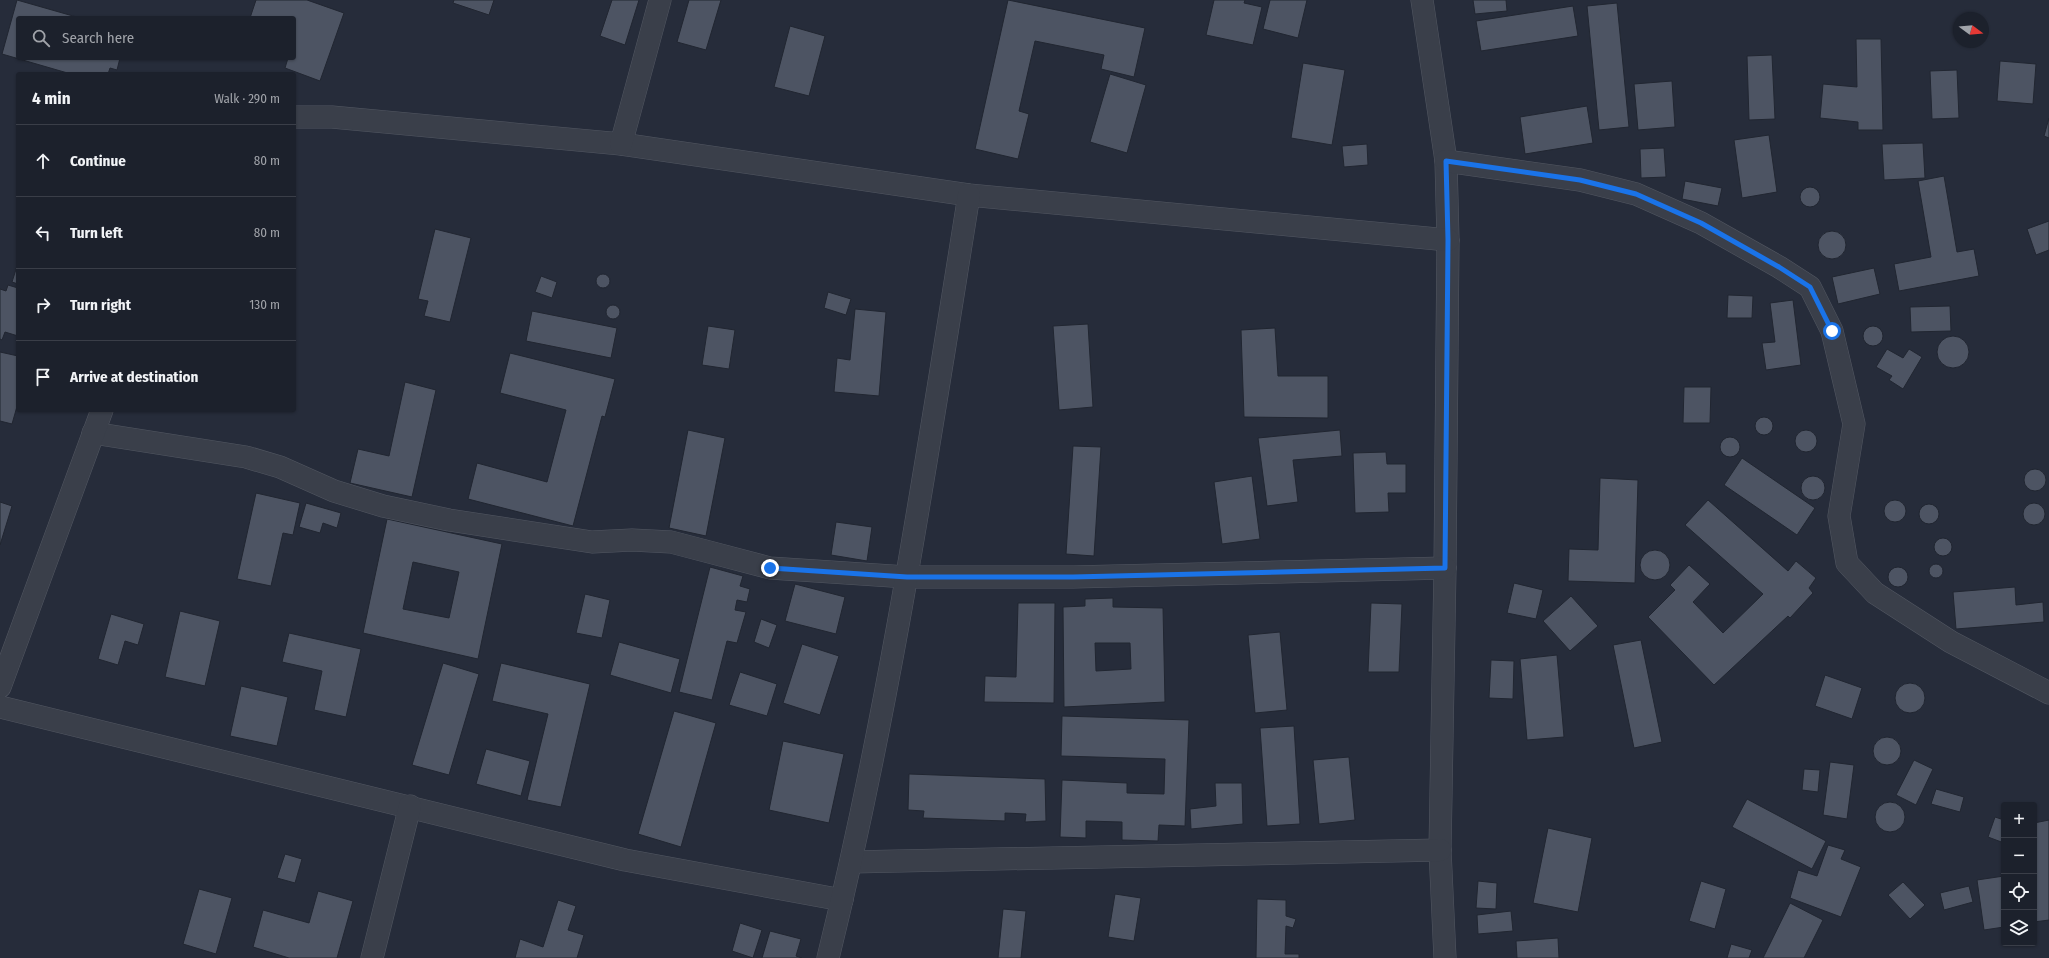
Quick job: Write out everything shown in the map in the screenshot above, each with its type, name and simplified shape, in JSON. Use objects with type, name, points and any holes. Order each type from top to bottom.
[{"type":"street","points":[[621,144],[660,0]]},
{"type":"street","points":[[1422,0],[1446,161],[1448,240],[1445,568],[1440,850],[1444,958]]},
{"type":"street","points":[[296,118],[332,117],[621,144],[969,195],[1448,240]]},
{"type":"street","points":[[1446,161],[1580,180],[1636,194],[1701,223],[1779,267],[1810,287],[1832,331],[1854,424],[1839,516],[1847,563],[1876,593],[1945,638],[2049,693]]},
{"type":"street","points":[[828,958],[851,862],[907,577],[969,195]]},
{"type":"street","points":[[0,687],[101,412]]},
{"type":"street","points":[[93,433],[246,457],[280,467],[334,491],[383,506],[449,520],[592,542],[632,540],[670,542],[770,568],[907,577],[1073,577],[1445,568]]},
{"type":"street","points":[[0,707],[410,806],[625,860],[842,900]]},
{"type":"street","points":[[372,958],[410,806]]},
{"type":"street","points":[[851,862],[1440,850]]},
{"type":"building","points":[[17,0],[73,16],[16,16],[16,58],[2,54]]},
{"type":"building","points":[[256,0],[307,0],[344,13],[320,81],[285,68],[287,60],[296,60],[296,16],[251,16]]},
{"type":"building","points":[[454,0],[494,0],[489,15],[453,3]]},
{"type":"building","points":[[612,0],[639,0],[625,45],[600,36]]},
{"type":"building","points":[[689,0],[721,0],[706,50],[677,42]]},
{"type":"building","points":[[1008,0],[1145,28],[1134,77],[1101,69],[1104,55],[1035,41],[1019,111],[1029,114],[1018,159],[975,149]]},
{"type":"building","points":[[1214,0],[1245,0],[1244,3],[1262,7],[1253,45],[1206,35]]},
{"type":"building","points":[[1270,0],[1307,0],[1298,38],[1263,29]]},
{"type":"building","points":[[1473,0],[1506,0],[1507,11],[1475,14]]},
{"type":"building","points":[[1617,3],[1629,127],[1599,130],[1587,6]]},
{"type":"building","points":[[1573,6],[1578,36],[1481,51],[1476,21]]},
{"type":"building","points":[[790,26],[825,36],[809,96],[774,87]]},
{"type":"building","points":[[1856,39],[1881,39],[1883,130],[1858,130],[1858,122],[1820,118],[1823,84],[1857,87]]},
{"type":"building","points":[[1772,55],[1775,119],[1749,120],[1747,56]]},
{"type":"building","points":[[23,60],[120,60],[117,70],[110,68],[109,72],[64,72]]},
{"type":"building","points":[[2000,61],[2036,64],[2033,104],[1997,101]]},
{"type":"building","points":[[1303,63],[1345,70],[1332,145],[1291,138]]},
{"type":"building","points":[[1957,70],[1959,118],[1932,119],[1930,71]]},
{"type":"building","points":[[1110,74],[1146,85],[1127,153],[1090,142]]},
{"type":"building","points":[[1672,81],[1675,127],[1638,130],[1634,84]]},
{"type":"building","points":[[1587,106],[1593,143],[1525,154],[1520,117]]},
{"type":"building","points":[[2049,118],[2049,138],[2044,136]]},
{"type":"building","points":[[1769,135],[1777,192],[1742,198],[1734,140]]},
{"type":"building","points":[[1923,143],[1925,178],[1884,180],[1882,144]]},
{"type":"building","points":[[1367,144],[1368,165],[1344,167],[1342,146]]},
{"type":"building","points":[[1664,148],[1666,177],[1641,178],[1640,149]]},
{"type":"building","points":[[1944,176],[1957,252],[1974,249],[1979,276],[1899,291],[1894,264],[1931,257],[1918,181]]},
{"type":"building","points":[[1685,181],[1722,188],[1718,206],[1682,199]]},
{"type":"building","points":[[1810,187],[1817,190],[1820,197],[1817,204],[1810,207],[1803,204],[1800,197],[1803,190]]},
{"type":"building","points":[[2049,221],[2049,250],[2036,255],[2027,229]]},
{"type":"building","points":[[435,229],[471,238],[450,322],[424,316],[428,301],[418,299]]},
{"type":"building","points":[[1832,231],[1842,235],[1846,245],[1842,255],[1832,259],[1822,255],[1818,245],[1822,235]]},
{"type":"building","points":[[1874,268],[1880,294],[1838,304],[1832,277]]},
{"type":"building","points":[[16,269],[16,283],[12,282]]},
{"type":"building","points":[[603,274],[608,276],[610,281],[608,286],[603,288],[598,286],[596,281],[598,276]]},
{"type":"building","points":[[541,276],[557,282],[552,298],[535,292]]},
{"type":"building","points":[[8,285],[16,287],[16,335],[5,332],[2,340],[0,339],[0,289],[6,291]]},
{"type":"building","points":[[828,292],[851,299],[846,315],[824,308]]},
{"type":"building","points":[[1728,295],[1753,296],[1752,318],[1727,318]]},
{"type":"building","points":[[1793,300],[1801,365],[1766,370],[1762,343],[1775,342],[1770,303]]},
{"type":"building","points":[[610,305],[616,305],[620,309],[620,315],[616,319],[610,319],[606,315],[606,309]]},
{"type":"building","points":[[1950,306],[1951,331],[1911,332],[1910,307]]},
{"type":"building","points":[[855,309],[886,312],[879,396],[834,392],[837,358],[850,360]]},
{"type":"building","points":[[532,311],[617,328],[611,358],[526,341]]},
{"type":"building","points":[[1088,324],[1093,407],[1059,410],[1053,326]]},
{"type":"building","points":[[708,326],[735,330],[729,369],[702,365]]},
{"type":"building","points":[[1873,326],[1880,329],[1883,336],[1880,343],[1873,346],[1866,343],[1863,336],[1866,329]]},
{"type":"building","points":[[1275,328],[1278,376],[1328,376],[1328,418],[1244,417],[1241,330]]},
{"type":"building","points":[[1950,336],[1956,336],[1966,343],[1969,352],[1968,358],[1962,365],[1956,368],[1950,368],[1940,361],[1937,355],[1937,349],[1944,339]]},
{"type":"building","points":[[1887,349],[1903,358],[1909,349],[1922,357],[1903,389],[1889,380],[1892,376],[1876,367]]},
{"type":"building","points":[[0,352],[16,356],[16,410],[12,424],[0,421]]},
{"type":"building","points":[[510,353],[615,379],[605,417],[602,416],[573,526],[468,499],[477,463],[547,482],[566,410],[500,393]]},
{"type":"building","points":[[405,382],[436,390],[412,497],[350,483],[358,449],[389,456]]},
{"type":"building","points":[[1684,387],[1711,387],[1710,423],[1683,423]]},
{"type":"building","points":[[1764,417],[1770,420],[1773,426],[1770,432],[1764,435],[1758,432],[1755,426],[1758,420]]},
{"type":"building","points":[[688,430],[725,438],[706,536],[669,528]]},
{"type":"building","points":[[1340,430],[1342,456],[1293,460],[1298,502],[1267,506],[1258,438]]},
{"type":"building","points":[[1806,430],[1810,431],[1816,437],[1816,445],[1810,451],[1806,452],[1802,451],[1796,445],[1795,441],[1796,437],[1802,431]]},
{"type":"building","points":[[1730,437],[1737,440],[1740,447],[1737,454],[1730,457],[1723,454],[1720,447],[1723,440]]},
{"type":"building","points":[[1073,446],[1101,447],[1094,556],[1066,554]]},
{"type":"building","points":[[1386,452],[1387,464],[1406,464],[1406,493],[1388,493],[1389,512],[1355,513],[1353,453]]},
{"type":"building","points":[[1742,458],[1815,508],[1797,535],[1724,485]]},
{"type":"building","points":[[2035,469],[2043,472],[2046,480],[2043,488],[2035,491],[2027,488],[2024,480],[2027,472]]},
{"type":"building","points":[[1252,476],[1260,539],[1222,544],[1214,482]]},
{"type":"building","points":[[1813,476],[1821,480],[1825,488],[1821,496],[1813,500],[1805,496],[1801,488],[1805,480]]},
{"type":"building","points":[[1600,478],[1638,480],[1635,583],[1568,581],[1569,549],[1598,550]]},
{"type":"building","points":[[256,493],[300,503],[293,535],[283,533],[271,586],[237,579]]},
{"type":"building","points":[[1708,500],[1788,571],[1796,561],[1816,578],[1809,588],[1813,593],[1790,618],[1788,616],[1714,685],[1648,617],[1675,590],[1670,585],[1689,565],[1710,584],[1693,602],[1723,633],[1763,594],[1685,525]]},
{"type":"building","points":[[1891,500],[1899,500],[1906,507],[1906,515],[1899,522],[1891,522],[1884,515],[1884,507]]},
{"type":"building","points":[[0,502],[12,506],[0,545]]},
{"type":"building","points":[[306,503],[341,513],[337,528],[323,523],[320,533],[299,527]]},
{"type":"building","points":[[2034,503],[2042,506],[2045,514],[2042,522],[2034,525],[2026,522],[2023,514],[2026,506]]},
{"type":"building","points":[[1929,504],[1936,507],[1939,514],[1936,521],[1929,524],[1922,521],[1919,514],[1922,507]]},
{"type":"building","points":[[387,519],[502,544],[478,659],[363,633]],"holes":[[[413,562],[459,572],[449,618],[403,609]]]},
{"type":"building","points":[[836,522],[872,527],[867,561],[831,555]]},
{"type":"building","points":[[1943,538],[1949,541],[1952,547],[1949,553],[1943,556],[1937,553],[1934,547],[1937,541]]},
{"type":"building","points":[[1655,550],[1666,554],[1670,565],[1666,576],[1655,580],[1644,576],[1640,565],[1644,554]]},
{"type":"building","points":[[1933,564],[1939,564],[1943,568],[1943,574],[1939,578],[1933,578],[1929,574],[1929,568]]},
{"type":"building","points":[[710,567],[743,576],[740,586],[750,589],[747,602],[737,600],[735,610],[746,612],[737,643],[727,641],[712,700],[679,692]]},
{"type":"building","points":[[1898,567],[1905,570],[1908,577],[1905,584],[1898,587],[1891,584],[1888,577],[1891,570]]},
{"type":"building","points":[[1514,583],[1543,590],[1536,619],[1507,613]]},
{"type":"building","points":[[795,584],[845,597],[836,634],[785,621]]},
{"type":"building","points":[[2015,587],[2016,605],[2043,602],[2044,622],[1956,629],[1953,592]]},
{"type":"building","points":[[585,594],[610,600],[602,638],[576,633]]},
{"type":"building","points":[[1571,596],[1598,626],[1570,651],[1543,621]]},
{"type":"building","points":[[1113,598],[1113,607],[1163,608],[1165,702],[1064,707],[1063,607],[1085,606],[1085,599]],"holes":[[[1095,643],[1130,643],[1131,669],[1096,671]]]},
{"type":"building","points":[[1018,603],[1055,603],[1054,703],[984,702],[985,676],[1016,677]]},
{"type":"building","points":[[1371,603],[1402,604],[1399,672],[1368,672]]},
{"type":"building","points":[[180,611],[220,621],[205,686],[165,677]]},
{"type":"building","points":[[111,614],[144,624],[138,645],[125,641],[118,665],[98,659]]},
{"type":"building","points":[[761,619],[777,625],[769,648],[754,642]]},
{"type":"building","points":[[1280,632],[1287,710],[1255,713],[1248,635]]},
{"type":"building","points":[[289,633],[361,649],[346,717],[314,710],[322,671],[282,662]]},
{"type":"building","points":[[1641,640],[1662,742],[1634,748],[1613,645]]},
{"type":"building","points":[[619,642],[680,659],[671,693],[610,675]]},
{"type":"building","points":[[802,644],[839,656],[820,715],[783,703]]},
{"type":"building","points":[[1557,655],[1564,737],[1527,740],[1520,659]]},
{"type":"building","points":[[1491,660],[1514,661],[1513,699],[1489,698]]},
{"type":"building","points":[[443,663],[479,674],[449,775],[412,765]]},
{"type":"building","points":[[501,663],[590,684],[561,807],[527,800],[548,714],[492,701]]},
{"type":"building","points":[[740,672],[777,684],[767,716],[729,705]]},
{"type":"building","points":[[1825,675],[1862,688],[1852,719],[1815,706]]},
{"type":"building","points":[[1910,683],[1916,684],[1924,692],[1924,704],[1916,712],[1910,713],[1904,712],[1896,704],[1895,698],[1896,692],[1904,684]]},
{"type":"building","points":[[241,686],[288,697],[277,746],[230,736]]},
{"type":"building","points":[[674,711],[716,723],[681,847],[638,834]]},
{"type":"building","points":[[1062,716],[1189,720],[1185,826],[1159,825],[1158,841],[1122,840],[1122,822],[1086,821],[1086,838],[1060,837],[1062,780],[1127,783],[1127,793],[1164,794],[1165,759],[1061,756]]},
{"type":"building","points":[[1294,726],[1300,824],[1267,826],[1260,728]]},
{"type":"building","points":[[1887,737],[1897,741],[1901,751],[1897,761],[1887,765],[1877,761],[1873,751],[1877,741]]},
{"type":"building","points":[[783,741],[844,754],[829,823],[769,810]]},
{"type":"building","points":[[486,749],[530,761],[521,796],[476,784]]},
{"type":"building","points":[[1349,757],[1355,820],[1319,824],[1313,760]]},
{"type":"building","points":[[1914,760],[1933,769],[1916,805],[1896,795]]},
{"type":"building","points":[[1830,762],[1854,765],[1847,819],[1823,815]]},
{"type":"building","points":[[1804,769],[1820,770],[1818,792],[1802,790]]},
{"type":"building","points":[[909,774],[1045,779],[1046,821],[1025,822],[1026,814],[1005,813],[1005,821],[923,818],[924,811],[908,810]]},
{"type":"building","points":[[1215,783],[1242,783],[1243,824],[1191,829],[1190,809],[1216,806]]},
{"type":"building","points":[[1936,789],[1964,797],[1960,812],[1931,804]]},
{"type":"building","points":[[1747,799],[1826,841],[1812,869],[1732,827]]},
{"type":"building","points":[[1890,802],[1901,806],[1905,817],[1901,828],[1890,832],[1879,828],[1875,817],[1879,806]]},
{"type":"building","points":[[1995,817],[2001,819],[2001,842],[1988,837]]},
{"type":"building","points":[[2049,820],[2049,920],[2037,922],[2037,838],[2037,822]]},
{"type":"building","points":[[1548,828],[1592,838],[1578,912],[1533,903]]},
{"type":"building","points":[[1828,845],[1845,850],[1841,859],[1861,867],[1841,917],[1790,898],[1798,870],[1817,876]]},
{"type":"building","points":[[285,854],[302,859],[295,883],[277,878]]},
{"type":"building","points":[[2001,876],[2001,927],[1984,930],[1977,880]]},
{"type":"building","points":[[1478,881],[1497,883],[1496,909],[1476,908]]},
{"type":"building","points":[[1701,881],[1726,889],[1715,929],[1689,921]]},
{"type":"building","points":[[1903,882],[1925,905],[1910,919],[1888,895]]},
{"type":"building","points":[[1969,886],[1973,902],[1944,910],[1940,893]]},
{"type":"building","points":[[199,889],[232,898],[216,954],[183,944]]},
{"type":"building","points":[[318,891],[353,901],[337,958],[289,958],[253,947],[263,910],[309,923]]},
{"type":"building","points":[[1115,894],[1141,898],[1134,941],[1108,937]]},
{"type":"building","points":[[1257,899],[1286,900],[1286,916],[1296,919],[1293,928],[1286,926],[1285,954],[1299,954],[1299,958],[1256,958]]},
{"type":"building","points":[[558,900],[576,906],[568,930],[584,935],[577,958],[515,958],[520,939],[543,947]]},
{"type":"building","points":[[1790,903],[1823,920],[1804,958],[1763,958]]},
{"type":"building","points":[[1003,909],[1026,911],[1021,958],[998,958]]},
{"type":"building","points":[[1511,911],[1513,931],[1478,934],[1477,915]]},
{"type":"building","points":[[740,923],[762,930],[753,958],[732,951]]},
{"type":"building","points":[[770,931],[801,939],[796,956],[802,958],[762,958]]},
{"type":"building","points":[[1558,938],[1559,958],[1517,958],[1516,941]]},
{"type":"building","points":[[1731,944],[1752,950],[1749,958],[1727,958]]},
{"type":"route","points":[[770,568],[907,577],[1073,577],[1445,568],[1448,240],[1446,161],[1580,180],[1636,194],[1701,223],[1779,267],[1810,287],[1832,331]]}]
